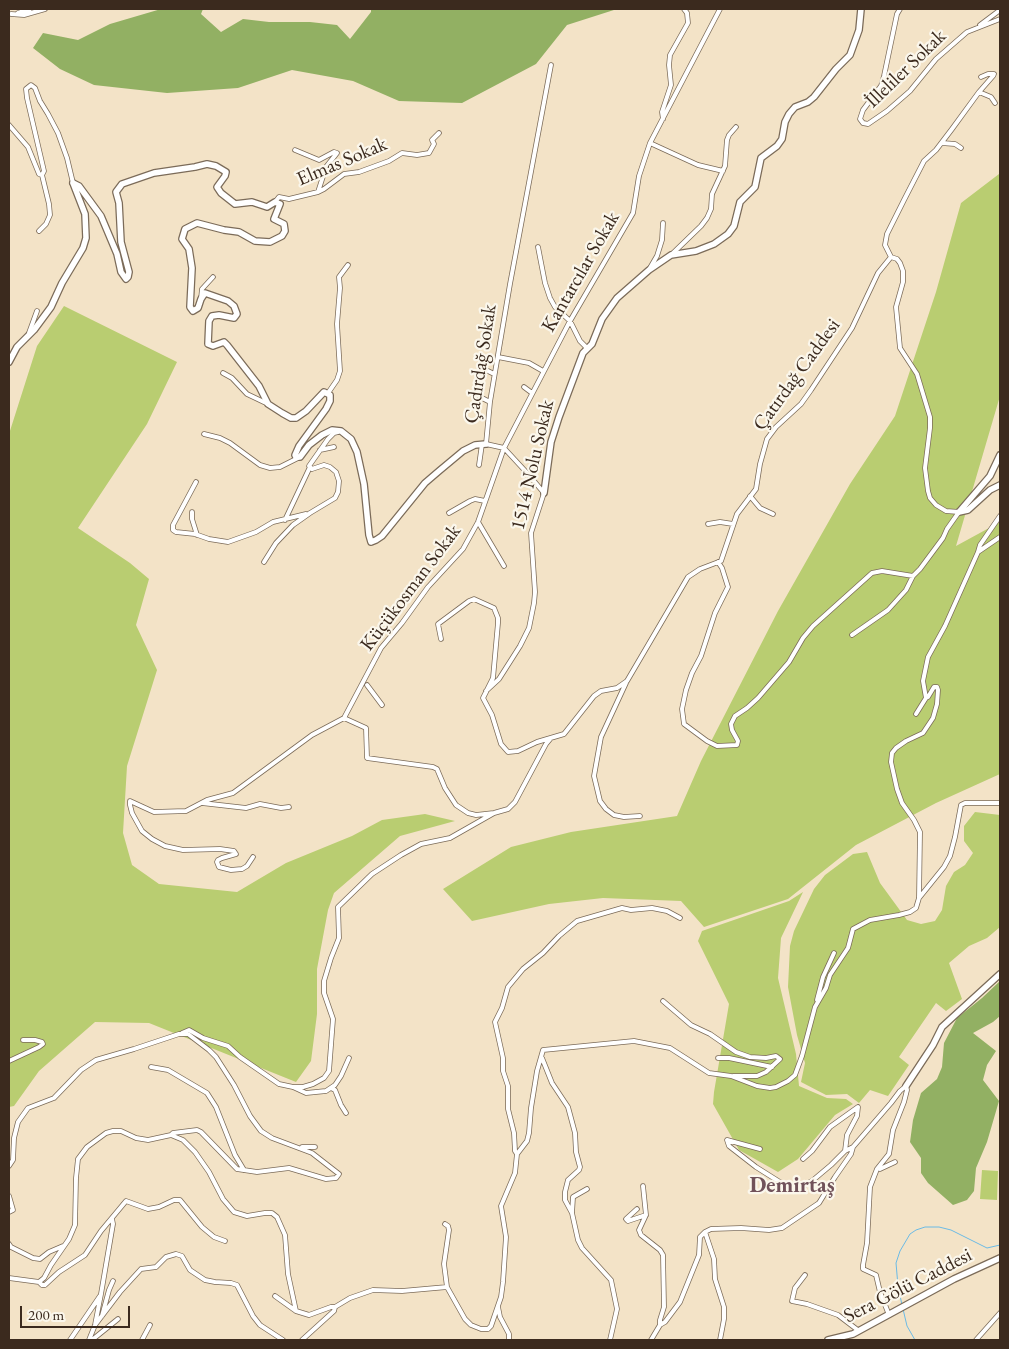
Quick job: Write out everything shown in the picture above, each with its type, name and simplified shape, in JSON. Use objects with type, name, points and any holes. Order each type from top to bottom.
[{"type":"street","points":[[10,15],[30,9]]},
{"type":"street","points":[[10,15],[24,15],[45,9]]},
{"type":"street","points":[[663,119],[662,112],[671,85],[670,55],[689,18],[684,9]]},
{"type":"street","name":"Kantarcılar Sokak","points":[[504,448],[570,321],[633,213],[639,176],[650,143],[720,9]]},
{"type":"street","points":[[670,255],[696,251],[714,244],[728,234],[734,226],[740,202],[755,187],[761,158],[777,146],[782,139],[786,118],[795,107],[808,102],[814,97],[836,69],[850,55],[859,30],[861,9]]},
{"type":"street","name":"İlleliler Sokak","points":[[900,9],[897,14],[884,76],[878,90],[864,110],[860,119],[863,123],[868,124],[887,111],[910,91],[944,52],[967,32],[1000,19]]},
{"type":"street","points":[[976,27],[1000,10]]},
{"type":"street","name":"Çadırdağ Sokak","points":[[341,431],[351,439],[357,452],[364,484],[371,542],[382,536],[439,470],[463,451],[484,444],[494,374],[551,65]]},
{"type":"street","points":[[981,77],[994,74],[940,144],[924,161],[887,234],[886,248],[891,257],[900,262],[903,271],[896,307],[900,348],[917,374],[930,417],[925,468],[930,498],[936,505],[946,510],[959,512],[968,510],[990,490],[1000,486]]},
{"type":"street","points":[[9,362],[17,347],[45,316],[55,301],[62,283],[78,259],[86,238],[85,214],[73,183],[58,133],[35,88],[30,85],[26,88],[44,171],[42,175],[50,214],[46,224],[39,231]]},
{"type":"street","points":[[979,92],[991,97],[995,103]]},
{"type":"street","points":[[9,125],[28,147],[39,174],[42,175]]},
{"type":"street","points":[[670,255],[704,222],[711,209],[712,194],[723,171],[727,140],[736,127]]},
{"type":"street","name":"Elmas Sokak","points":[[275,202],[279,197],[289,199],[324,190],[344,174],[359,172],[389,161],[402,153],[417,155],[429,153],[434,144],[432,140],[439,133]]},
{"type":"street","points":[[650,143],[698,165],[723,171]]},
{"type":"street","points":[[940,144],[950,143],[961,148]]},
{"type":"street","points":[[295,150],[319,160],[334,152],[338,153],[326,166],[318,192]]},
{"type":"street","points":[[73,183],[79,186],[101,216],[121,272],[126,279],[129,272],[121,242],[119,203],[116,192],[122,184],[154,173],[207,164],[216,166],[226,172],[217,187],[235,204],[252,202],[267,207],[278,202],[280,206],[274,219],[284,224],[285,231],[282,236],[270,242],[255,241],[239,232],[197,223],[185,229],[182,239],[189,249],[192,268],[191,310],[196,311],[201,299],[202,289],[213,277]]},
{"type":"street","points":[[649,270],[657,256],[662,240],[663,223]]},
{"type":"street","points":[[538,247],[548,293],[555,306],[570,321],[580,340],[587,348]]},
{"type":"street","name":"1514 Nolu Sokak","points":[[486,690],[499,679],[529,628],[535,592],[531,533],[544,493],[551,442],[582,353],[592,344],[602,319],[617,298],[649,270],[670,255]]},
{"type":"street","name":"Çatırdağ Caddesi","points":[[718,562],[723,556],[737,514],[756,489],[760,464],[767,440],[776,427],[801,404],[811,390],[852,328],[878,273],[891,257]]},
{"type":"street","points":[[328,393],[337,380],[340,371],[337,324],[339,276],[348,265]]},
{"type":"street","points":[[201,299],[205,293],[228,301],[234,306],[237,314],[234,318],[219,315],[212,316],[209,321],[208,344],[213,346],[224,342],[259,386],[268,404]]},
{"type":"street","points":[[28,335],[37,311]]},
{"type":"street","points":[[498,356],[529,363],[543,371]]},
{"type":"street","points":[[484,370],[494,374]]},
{"type":"street","points":[[223,373],[232,378],[247,394],[291,418],[296,418],[306,411],[324,392],[328,393]]},
{"type":"street","points":[[524,386],[532,393]]},
{"type":"street","points":[[298,458],[295,452],[330,401],[331,398],[328,393]]},
{"type":"street","points":[[480,397],[490,402]]},
{"type":"street","points":[[204,434],[230,443],[260,466],[270,468],[280,467],[298,458],[309,445],[322,435],[332,430],[341,431]]},
{"type":"street","points":[[285,520],[320,450],[334,433],[341,431]]},
{"type":"street","points":[[479,465],[484,444],[504,448],[544,493]]},
{"type":"street","points":[[320,450],[334,447]]},
{"type":"street","name":"Küçükosman Sokak","points":[[344,718],[381,648],[402,623],[428,586],[463,549],[478,522],[504,448]]},
{"type":"street","points":[[852,635],[888,610],[906,590],[913,576],[943,538],[959,512],[990,476],[1000,455]]},
{"type":"street","points":[[264,562],[276,543],[293,525],[335,498],[338,492],[336,472],[330,467],[324,466],[312,469],[310,467]]},
{"type":"street","points":[[196,482],[177,518],[173,530],[176,532],[228,542],[256,532],[273,522],[310,513]]},
{"type":"street","points":[[750,496],[760,508],[774,514]]},
{"type":"street","points":[[449,513],[470,500],[485,501]]},
{"type":"street","points":[[192,512],[197,535]]},
{"type":"street","points":[[926,698],[923,681],[928,657],[945,626],[980,545],[1000,516]]},
{"type":"street","points":[[478,522],[504,566]]},
{"type":"street","points":[[708,524],[720,522],[733,524]]},
{"type":"street","points":[[978,552],[1000,538]]},
{"type":"street","points":[[640,816],[624,817],[606,810],[600,801],[594,776],[601,737],[627,681],[688,577],[700,569],[718,562],[728,587],[715,613],[701,656],[692,673],[682,709],[684,724],[706,741],[717,746],[737,745],[738,742],[731,724],[735,716],[748,708],[758,698],[789,662],[803,638],[813,626],[872,573],[882,571],[913,576]]},
{"type":"street","points":[[441,639],[438,624],[474,599],[494,608],[498,623],[493,678],[482,698],[492,715],[504,749],[508,752],[518,752],[547,738],[564,734],[594,696],[601,691],[617,688],[627,681]]},
{"type":"street","points":[[367,685],[382,705]]},
{"type":"street","points":[[815,1007],[826,988],[830,975],[848,948],[853,929],[870,920],[910,912],[916,908],[919,898],[920,832],[902,803],[897,789],[892,753],[906,741],[923,733],[933,718],[937,704],[937,687],[934,687],[916,714]]},
{"type":"street","points":[[253,857],[247,866],[242,869],[231,870],[219,867],[217,862],[222,858],[236,854],[234,851],[220,849],[183,850],[165,846],[142,831],[130,805],[132,801],[150,811],[158,813],[186,811],[202,803],[235,792],[312,735],[344,718],[366,728],[367,758],[433,767],[437,769],[445,788],[456,805],[472,814],[494,813]]},
{"type":"street","points":[[9,1166],[13,1160],[14,1138],[18,1122],[28,1108],[54,1098],[81,1070],[96,1060],[189,1030],[203,1038],[228,1046],[240,1057],[279,1084],[303,1087],[319,1082],[329,1071],[333,1019],[324,993],[324,981],[339,938],[338,907],[372,874],[401,855],[421,844],[450,838],[494,813],[508,808],[515,802],[551,738]]},
{"type":"street","points":[[202,803],[246,808],[260,804],[281,808],[289,807]]},
{"type":"street","points":[[919,898],[944,867],[950,856],[961,805],[965,803],[1000,803]]},
{"type":"street","points":[[517,1154],[514,1151],[514,1132],[508,1109],[508,1086],[503,1071],[503,1058],[495,1022],[502,1008],[508,987],[523,969],[577,921],[622,908],[662,910],[680,918]]},
{"type":"street","points":[[731,1076],[757,1086],[770,1088],[788,1080],[796,1072],[822,982],[834,953]]},
{"type":"street","points":[[760,1149],[727,1140],[729,1146],[756,1167],[783,1184],[790,1186],[804,1185],[812,1181],[845,1150],[853,1147],[906,1086],[933,1045],[942,1027],[1000,974]]},
{"type":"street","points":[[445,1224],[449,1230],[444,1264],[447,1287],[465,1319],[471,1325],[481,1329],[488,1329],[492,1326],[501,1297],[506,1250],[501,1206],[515,1173],[517,1154],[527,1141],[530,1133],[531,1108],[543,1050],[634,1041],[670,1048],[709,1072],[731,1076],[756,1076],[766,1072],[780,1059],[776,1056],[766,1058],[750,1057],[736,1052],[710,1034],[691,1025],[663,1001]]},
{"type":"street","points":[[39,1282],[44,1278],[69,1239],[75,1224],[76,1167],[81,1153],[100,1138],[113,1131],[121,1131],[136,1138],[148,1140],[173,1133],[197,1130],[237,1169],[257,1172],[289,1168],[321,1178],[336,1178],[338,1176],[337,1171],[312,1153],[272,1138],[261,1131],[250,1116],[234,1085],[216,1057],[188,1034],[179,1034]]},
{"type":"street","points":[[9,1061],[43,1044],[35,1040],[23,1040]]},
{"type":"street","points":[[541,1054],[552,1082],[568,1106],[575,1133],[576,1152],[580,1167],[568,1180],[565,1200],[572,1213],[578,1240],[582,1248],[611,1280],[616,1309],[610,1340]]},
{"type":"street","points":[[293,1087],[297,1090],[311,1093],[326,1091],[331,1088],[344,1072],[349,1058]]},
{"type":"street","points":[[718,1058],[729,1058],[772,1067]]},
{"type":"street","points":[[151,1067],[168,1070],[207,1092],[216,1107],[235,1156],[244,1170]]},
{"type":"street","points":[[889,1315],[876,1275],[863,1269],[867,1243],[870,1187],[877,1170],[889,1154],[893,1130],[907,1090],[906,1086]]},
{"type":"street","points":[[331,1088],[335,1090],[340,1105],[346,1113]]},
{"type":"street","points":[[803,1159],[812,1151],[830,1127],[858,1106],[857,1116],[847,1135],[845,1150]]},
{"type":"street","points":[[171,1135],[183,1140],[195,1152],[209,1172],[223,1199],[234,1212],[247,1216],[265,1213],[277,1217],[285,1235],[288,1274],[296,1311]]},
{"type":"street","points":[[300,1147],[315,1147]]},
{"type":"street","points":[[660,1325],[666,1322],[680,1302],[699,1255],[700,1236],[711,1229],[741,1228],[769,1230],[782,1228],[819,1203],[852,1154],[853,1147]]},
{"type":"street","points":[[877,1170],[894,1162]]},
{"type":"street","points":[[644,1186],[646,1215],[639,1230],[641,1235],[660,1250],[663,1255],[664,1307],[660,1325],[651,1340]]},
{"type":"street","points":[[572,1213],[574,1197],[588,1189]]},
{"type":"street","points":[[9,1196],[13,1210],[9,1212]]},
{"type":"street","points":[[9,1278],[39,1282],[45,1285],[59,1272],[85,1255],[101,1231],[126,1201],[148,1209],[159,1207],[174,1200],[180,1200],[202,1227],[214,1237],[225,1240]]},
{"type":"street","points":[[636,1209],[626,1219],[628,1221],[646,1215]]},
{"type":"street","points":[[90,1340],[102,1294],[113,1224],[112,1219]]},
{"type":"street","points":[[705,1232],[714,1260],[715,1279],[724,1307],[720,1340]]},
{"type":"street","points":[[9,1244],[11,1247],[33,1258],[40,1259],[63,1246]]},
{"type":"street","points":[[95,1325],[120,1292],[141,1269],[156,1267],[166,1258],[176,1254],[182,1256],[190,1270],[205,1280],[231,1283],[236,1286],[260,1326],[283,1340]]},
{"type":"street","name":"Sera Gölü Caddesi","points":[[828,1340],[858,1332],[954,1278],[1000,1258]]},
{"type":"street","points":[[805,1276],[795,1288],[792,1302],[807,1304],[838,1315],[858,1332]]},
{"type":"street","points":[[100,1320],[113,1281]]},
{"type":"street","points":[[302,1340],[335,1308],[350,1298],[374,1290],[402,1291],[447,1287]]},
{"type":"street","points":[[70,1340],[102,1294]]},
{"type":"street","points":[[275,1296],[296,1311],[309,1316],[332,1307],[335,1308]]},
{"type":"street","points":[[498,1305],[500,1317],[509,1334],[509,1340]]},
{"type":"street","points":[[976,1340],[1000,1313]]},
{"type":"street","points":[[90,1340],[118,1319]]},
{"type":"street","points":[[142,1340],[150,1326]]},
{"type":"green space","points":[[161,9],[203,9],[201,14],[221,32],[243,19],[269,22],[310,22],[337,25],[350,39],[371,12],[371,9],[617,9],[567,25],[536,64],[462,103],[399,101],[353,81],[292,70],[238,88],[167,93],[94,85],[60,69],[33,48],[43,33],[78,40],[110,24]]},
{"type":"green space","points":[[999,174],[1000,396],[956,546],[1000,522],[1000,774],[936,803],[856,845],[788,899],[704,927],[681,901],[603,898],[549,904],[472,921],[443,889],[511,847],[571,832],[677,816],[701,761],[778,611],[850,484],[895,416],[936,292],[961,203]]},
{"type":"green space","points":[[64,306],[177,362],[147,424],[78,528],[130,563],[149,579],[136,625],[157,670],[127,766],[123,833],[132,865],[159,884],[237,892],[286,863],[352,836],[382,820],[425,814],[455,821],[400,836],[334,893],[328,910],[317,969],[317,1014],[311,1061],[296,1082],[149,1023],[95,1022],[39,1071],[14,1106],[9,1107],[9,434],[37,346]]},
{"type":"green space","points":[[975,812],[1000,815],[1000,927],[987,938],[969,946],[949,963],[962,999],[946,1011],[936,1003],[899,1057],[909,1065],[888,1096],[870,1090],[859,1103],[847,1094],[826,1095],[801,1082],[805,1063],[797,1035],[788,987],[790,946],[794,931],[814,889],[825,875],[853,854],[867,852],[880,883],[907,920],[921,924],[935,921],[942,910],[946,886],[954,872],[965,865],[973,853],[964,841],[964,826]]},
{"type":"green space","points":[[803,892],[781,938],[778,978],[796,1054],[799,1086],[827,1098],[846,1099],[853,1104],[835,1115],[798,1159],[778,1172],[739,1150],[713,1104],[729,1004],[698,941],[702,931],[789,901]]},
{"type":"green space","points":[[1000,981],[1000,1016],[973,1033],[996,1051],[987,1065],[983,1080],[999,1101],[987,1142],[976,1168],[974,1191],[967,1200],[953,1205],[928,1183],[921,1173],[921,1158],[910,1142],[913,1120],[921,1093],[937,1079],[942,1067],[944,1043],[957,1018]]},
{"type":"green space","points":[[982,1170],[998,1171],[997,1200],[980,1199]]},
{"type":"waterway","points":[[902,1305],[896,1263],[900,1251],[910,1234],[916,1230],[925,1227],[939,1227],[951,1230],[987,1248],[1000,1245]]},
{"type":"waterway","points":[[903,1309],[907,1326],[915,1340]]},
{"type":"district","name":"Demirtaş","points":[[792,1186]]}]
